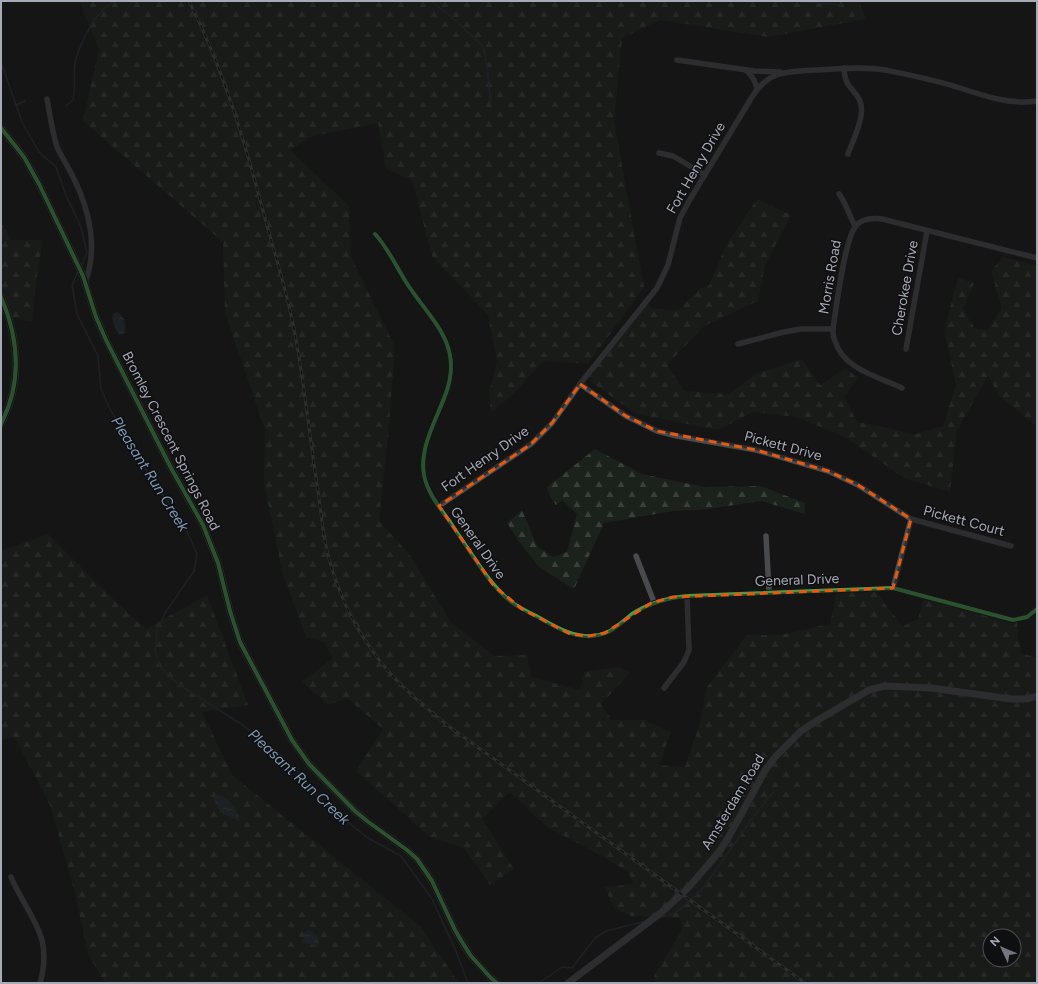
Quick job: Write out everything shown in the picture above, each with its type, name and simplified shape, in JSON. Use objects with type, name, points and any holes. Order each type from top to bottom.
[{"type":"street","points":[[677,60],[746,70],[784,72]]},
{"type":"street","points":[[844,68],[846,82],[857,96],[861,107],[861,117],[848,154]]},
{"type":"street","name":"Fort Henry Drive","points":[[439,506],[530,444],[552,423],[580,384],[657,288],[668,265],[680,218],[704,175],[757,90],[767,79],[784,72],[866,68],[883,70],[1015,102],[1037,101]]},
{"type":"street","points":[[746,70],[754,79],[757,90]]},
{"type":"street","points":[[47,99],[52,131],[57,146],[81,194],[87,214],[92,253],[90,271],[84,280]]},
{"type":"street","name":"Bromley Crescent Springs Road","points":[[1,128],[24,157],[39,184],[84,280],[96,317],[106,340],[171,468],[203,525],[218,563],[230,611],[240,642],[292,740],[309,764],[355,811],[417,859],[432,881],[455,930],[471,956],[497,983]]},
{"type":"street","points":[[659,153],[673,156],[704,175]]},
{"type":"street","points":[[839,194],[844,200],[855,226]]},
{"type":"street","name":"Morris Road","points":[[902,388],[850,363],[838,349],[834,341],[833,329],[846,254],[850,234],[855,226],[860,222],[872,218],[1037,258]]},
{"type":"street","name":"Cherokee Drive","points":[[906,349],[927,231]]},
{"type":"street","name":"General Drive","points":[[375,234],[383,242],[407,283],[442,332],[448,345],[451,359],[451,374],[447,392],[426,446],[423,462],[424,475],[427,484],[439,506],[494,586],[509,600],[570,634],[588,636],[605,633],[611,630],[633,614],[654,602],[673,597],[687,596],[893,588],[1013,620],[1027,618],[1037,609]]},
{"type":"street","points":[[1,297],[13,334],[16,349],[14,387],[9,406],[1,424]]},
{"type":"street","points":[[738,344],[801,329],[833,329]]},
{"type":"street","name":"Pickett Drive","points":[[580,384],[626,416],[657,431],[756,450],[828,471],[858,484],[911,520]]},
{"type":"street","points":[[893,588],[911,520]]},
{"type":"street","name":"Pickett Court","points":[[911,520],[1011,546]]},
{"type":"street","points":[[766,536],[769,592]]},
{"type":"street","points":[[636,556],[654,602]]},
{"type":"street","points":[[664,688],[684,662],[688,650],[687,596]]},
{"type":"street","name":"Amsterdam Road","points":[[568,983],[662,912],[688,888],[719,852],[766,769],[776,756],[801,731],[818,720],[869,690],[885,686],[931,688],[1011,699],[1037,696]]},
{"type":"street","points":[[11,877],[40,931],[44,948],[40,983]]},
{"type":"highlighted area","points":[[580,384],[626,416],[657,431],[756,450],[828,471],[858,485],[911,519],[893,588],[673,597],[651,603],[605,633],[588,636],[570,634],[522,609],[494,586],[439,506],[531,444],[552,423]]},
{"type":"green space","points":[[79,1],[859,1],[866,19],[768,37],[660,20],[622,38],[614,121],[644,287],[588,364],[543,361],[514,393],[491,413],[489,394],[497,361],[488,315],[432,256],[412,180],[386,169],[378,123],[312,136],[290,150],[349,206],[351,257],[395,347],[388,437],[379,521],[409,554],[451,622],[494,656],[527,655],[532,677],[580,690],[584,672],[619,667],[630,673],[601,704],[612,720],[644,720],[671,732],[659,765],[685,767],[700,723],[707,687],[747,635],[780,635],[830,624],[837,590],[875,589],[887,607],[903,626],[918,619],[924,596],[1017,620],[1021,653],[1037,658],[1037,983],[655,983],[654,976],[682,930],[680,918],[631,916],[613,908],[605,887],[634,884],[628,872],[547,827],[510,792],[482,819],[514,869],[490,885],[464,848],[430,837],[356,771],[383,729],[347,698],[329,705],[302,682],[333,658],[324,642],[306,637],[283,575],[264,483],[265,430],[225,312],[223,242],[83,121],[99,49]]},
{"type":"green space","points":[[757,199],[791,215],[765,265],[758,301],[704,326],[667,365],[685,391],[729,394],[757,373],[802,359],[820,385],[846,368],[858,378],[844,397],[857,422],[893,429],[913,435],[943,426],[956,384],[944,331],[958,278],[974,283],[963,309],[975,329],[988,329],[1002,308],[991,271],[1003,257],[1037,266],[1037,422],[1035,425],[999,396],[988,375],[957,431],[950,492],[904,478],[845,437],[796,417],[753,412],[718,430],[636,414],[591,382],[589,374],[646,302],[652,308],[677,311],[701,288],[709,286],[725,247]]},
{"type":"green space","points":[[1,222],[11,240],[43,240],[32,322],[1,315]]},
{"type":"green space","points":[[595,449],[642,474],[704,487],[761,486],[805,503],[805,514],[761,501],[700,510],[673,511],[604,523],[574,589],[539,567],[507,523],[522,510],[537,546],[553,557],[567,552],[577,514],[562,500],[556,505],[550,497],[547,487]]},
{"type":"green space","points":[[48,534],[114,600],[146,629],[207,595],[248,705],[202,712],[232,775],[420,926],[459,983],[105,983],[88,954],[75,893],[50,805],[15,738],[1,740],[1,551]]},
{"type":"water","points":[[117,312],[122,316],[125,323],[125,333],[120,335],[113,322],[113,314]]},
{"type":"water","points":[[215,794],[225,798],[232,804],[240,821],[221,813],[214,800]]},
{"type":"water","points":[[307,930],[312,931],[317,936],[319,941],[318,946],[303,943],[302,940]]},
{"type":"waterway","points":[[66,106],[73,100],[75,63],[82,43],[89,28],[98,16],[114,1]]},
{"type":"waterway","points":[[431,1],[455,20],[483,46],[487,66],[491,105]]},
{"type":"waterway","points":[[794,1],[841,5]]},
{"type":"waterway","name":"Pleasant Run Creek","points":[[1,62],[22,122],[39,152],[56,167],[65,193],[81,227],[87,253],[81,266]]},
{"type":"waterway","points":[[16,105],[25,101]]},
{"type":"waterway","name":"Pleasant Run Creek","points":[[78,271],[72,285],[77,314],[98,356],[101,389],[110,409],[156,486],[182,520],[197,554],[194,571],[165,613],[157,631],[155,651],[160,667],[178,684],[244,726],[274,749],[299,773],[321,801],[368,838],[401,856],[432,899],[455,949],[468,983]]},
{"type":"waterway","points":[[661,917],[674,914],[701,891],[754,816],[774,791]]},
{"type":"waterway","points":[[539,983],[562,967],[572,968],[595,938],[606,931],[646,921]]},
{"type":"railway","points":[[189,1],[213,53],[233,107],[281,274],[298,350],[328,554],[340,593],[360,632],[389,672],[419,701],[451,728],[805,983]]},
{"type":"cycle path","points":[[1,128],[24,157],[39,184],[83,276],[96,317],[106,340],[171,468],[203,525],[218,563],[230,611],[240,642],[292,740],[309,764],[355,811],[417,859],[432,881],[455,930],[471,956],[497,983]]},
{"type":"cycle path","points":[[375,234],[392,257],[415,296],[442,333],[448,346],[451,360],[450,375],[446,393],[426,444],[424,454],[424,475],[428,488],[486,575],[512,603],[564,631],[582,636],[600,635],[610,631],[638,610],[665,600],[687,596],[893,588],[1013,620],[1027,617],[1037,609]]},
{"type":"cycle path","points":[[1,297],[12,329],[16,361],[12,393],[8,408],[1,424]]}]
